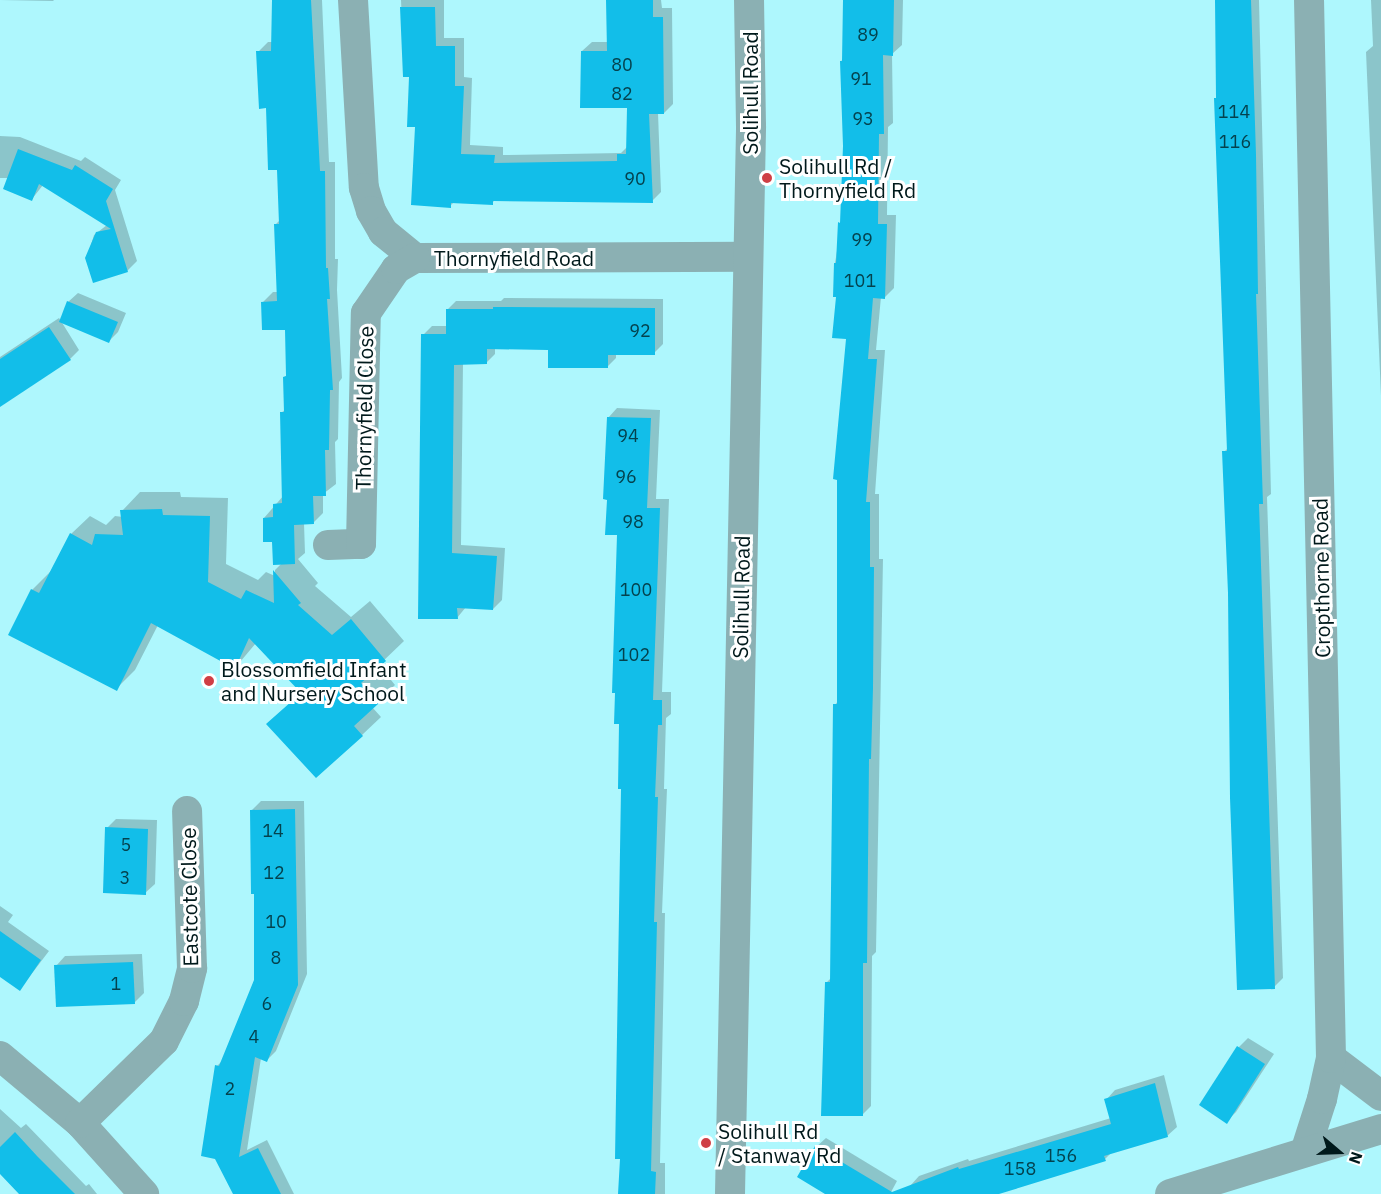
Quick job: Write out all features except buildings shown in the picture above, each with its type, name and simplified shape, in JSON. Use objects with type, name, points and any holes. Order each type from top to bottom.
[{"type":"street","name":"Thornyfield Road","points":[[353,0],[364,188],[371,211],[382,232],[415,258],[747,257]]},
{"type":"street","name":"Solihull Road","points":[[730,1194],[751,126],[749,0]]},
{"type":"street","name":"Cropthorne Road","points":[[1305,1152],[1322,1099],[1331,1058],[1309,0]]},
{"type":"street","name":"Thornyfield Close","points":[[328,545],[361,544],[366,313],[396,269],[415,258]]},
{"type":"street","name":"Eastcote Close","points":[[80,1123],[164,1041],[184,1001],[192,968],[187,811]]},
{"type":"street","points":[[0,1056],[80,1123],[144,1194]]},
{"type":"street","points":[[1331,1058],[1381,1096]]},
{"type":"street","points":[[1170,1194],[1381,1129]]},
{"type":"place","name":"Solihull Rd / Thornyfield Rd","points":[[767,178]]},
{"type":"place","name":"Blossomfield Infant and Nursery School","points":[[209,681]]},
{"type":"place","name":"Solihull Rd / Stanway Rd","points":[[706,1143]]}]
